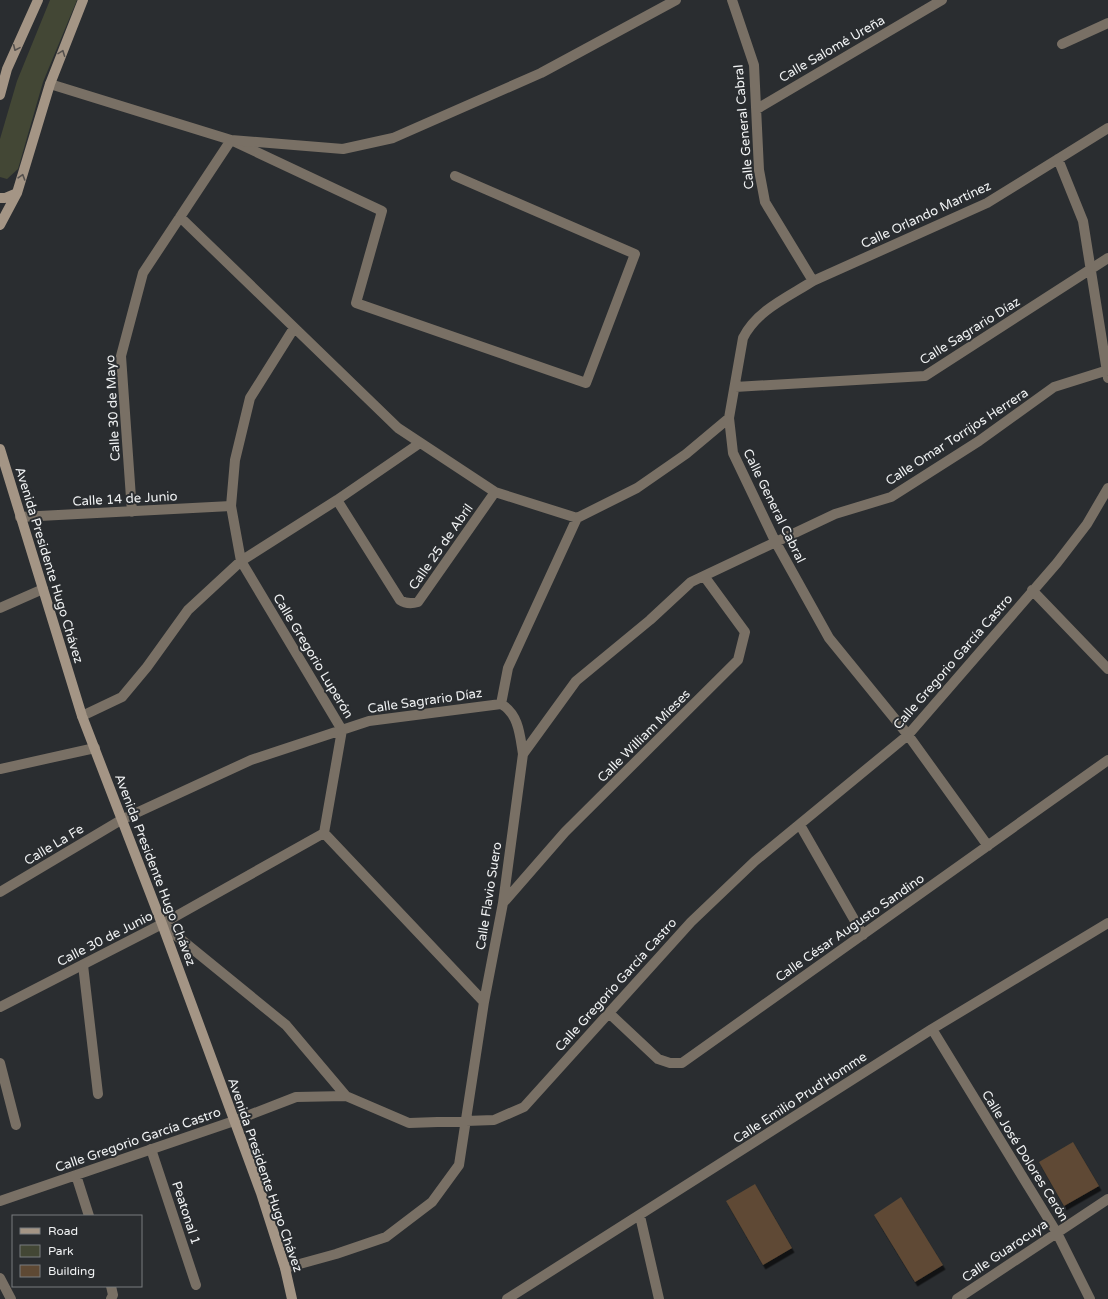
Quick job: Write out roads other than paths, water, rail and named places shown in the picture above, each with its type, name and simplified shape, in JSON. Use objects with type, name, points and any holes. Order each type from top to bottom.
[{"type":"main road","points":[[0,95],[7,69],[38,0]]},
{"type":"main road","points":[[0,225],[17,193],[50,84],[83,0]]},
{"type":"main road","points":[[0,198],[5,198],[17,193]]},
{"type":"main road","name":"Avenida Presidente Hugo Chávez","points":[[1,456],[82,716],[162,924],[261,1193],[285,1268],[292,1299]]},
{"type":"street","points":[[231,140],[344,149],[393,138],[541,73],[676,0]]},
{"type":"street","name":"Calle General Cabral","points":[[732,0],[754,65],[757,109],[758,170],[765,202],[813,281],[761,314],[748,328],[743,338],[729,418],[733,453],[775,541],[829,638],[908,735],[988,846]]},
{"type":"street","name":"Calle Salomé Ureña","points":[[757,109],[942,0]]},
{"type":"street","points":[[1062,44],[1108,23]]},
{"type":"street","points":[[50,84],[231,140],[382,211],[356,303],[586,383],[635,254],[455,176]]},
{"type":"street","name":"Calle Orlando Martínez","points":[[813,281],[987,203],[1108,128]]},
{"type":"street","name":"Calle 30 de Mayo","points":[[132,512],[121,356],[143,273],[231,140]]},
{"type":"street","points":[[1058,159],[1083,221],[1107,373]]},
{"type":"street","points":[[180,217],[398,428],[495,492],[577,518],[637,488],[686,454],[729,418]]},
{"type":"street","name":"Calle Sagrario Díaz","points":[[735,387],[925,376],[1108,258]]},
{"type":"street","name":"Calle Gregorio Luperón","points":[[294,328],[250,398],[235,460],[231,506],[241,561],[342,730],[324,833]]},
{"type":"street","name":"Calle Omar Torrijos Herrera","points":[[775,541],[835,514],[891,497],[979,441],[1054,387],[1107,373]]},
{"type":"street","points":[[82,716],[122,697],[147,667],[188,610],[241,561],[337,500],[420,443]]},
{"type":"street","name":"Calle Gregorio García Castro","points":[[0,1201],[234,1121],[296,1097],[346,1096],[409,1123],[494,1120],[524,1106],[691,922],[755,861],[908,735],[1032,590],[1057,563],[1078,535],[1108,488]]},
{"type":"street","name":"Calle 25 de Abril","points":[[337,500],[400,600],[404,603],[412,604],[418,602],[495,492]]},
{"type":"street","name":"Calle 14 de Junio","points":[[20,517],[231,506]]},
{"type":"street","name":"Calle Sagrario Díaz","points":[[121,820],[251,760],[369,721],[501,704],[508,668],[577,518]]},
{"type":"street","name":"Calle Flavio Suero","points":[[285,1268],[336,1254],[386,1237],[432,1202],[459,1165],[484,1002],[503,904],[523,754],[576,681],[650,620],[691,582],[775,541]]},
{"type":"street","name":"Calle William Mieses","points":[[503,904],[565,832],[738,660],[745,632],[704,576]]},
{"type":"street","points":[[0,608],[42,589]]},
{"type":"street","points":[[1032,590],[1108,669]]},
{"type":"street","points":[[501,704],[509,708],[518,727],[523,754]]},
{"type":"street","points":[[0,769],[95,748]]},
{"type":"street","name":"Calle César Augusto Sandino","points":[[609,1013],[658,1059],[670,1064],[682,1063],[1108,760]]},
{"type":"street","name":"Calle La Fe","points":[[0,892],[121,820]]},
{"type":"street","points":[[800,824],[863,935]]},
{"type":"street","points":[[324,833],[484,1002]]},
{"type":"street","name":"Calle 30 de Junio","points":[[0,1007],[162,924],[324,833]]},
{"type":"street","name":"Calle Emilio Prud'Homme","points":[[507,1299],[640,1216],[932,1029],[1108,923]]},
{"type":"street","points":[[162,924],[286,1025],[346,1096]]},
{"type":"street","points":[[83,964],[98,1094]]},
{"type":"street","name":"Calle José Dolores Cerón","points":[[932,1029],[1057,1233],[1090,1299]]},
{"type":"street","points":[[0,1063],[16,1124]]},
{"type":"street","name":"Peatonal 1","points":[[151,1149],[196,1285]]},
{"type":"street","points":[[76,1175],[89,1215]]},
{"type":"street","name":"Calle Guarocuya","points":[[957,1299],[1108,1199]]},
{"type":"street","points":[[640,1216],[659,1299]]},
{"type":"street","points":[[0,1278],[11,1299]]},
{"type":"street","points":[[111,1287],[113,1295],[111,1299]]}]
